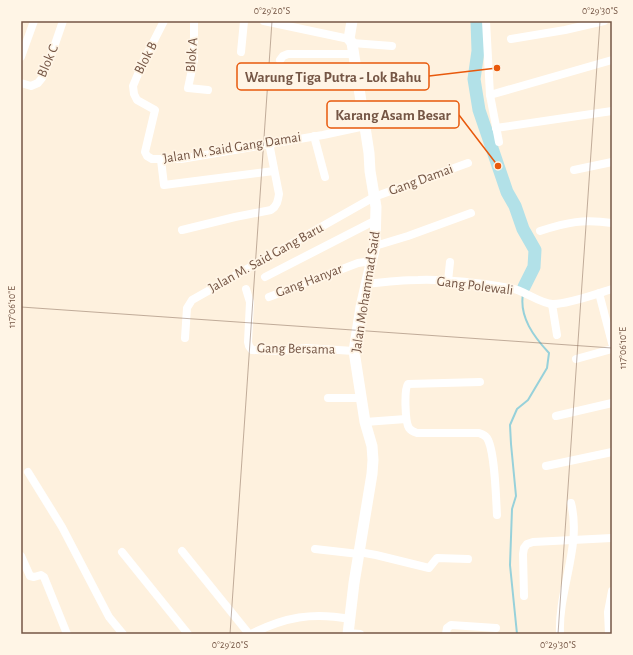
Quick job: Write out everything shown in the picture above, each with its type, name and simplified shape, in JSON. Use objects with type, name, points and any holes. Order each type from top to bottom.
[{"type":"street","points":[[21,57],[34,21]]},
{"type":"street","name":"Blok C","points":[[21,83],[32,86],[38,83],[42,78],[62,21]]},
{"type":"street","name":"Blok B","points":[[155,110],[137,100],[134,94],[133,86],[140,68],[164,21]]},
{"type":"street","name":"Blok A","points":[[194,21],[194,60],[188,88],[208,90]]},
{"type":"street","points":[[241,52],[244,21]]},
{"type":"street","points":[[264,21],[352,46]]},
{"type":"street","name":"Jalan Mohammad Said","points":[[348,633],[373,460],[372,446],[361,398],[354,351],[357,328],[375,246],[376,220],[369,153],[352,46],[352,21]]},
{"type":"street","points":[[486,21],[490,95],[499,142]]},
{"type":"street","points":[[511,39],[565,30],[604,21]]},
{"type":"street","points":[[280,60],[283,56],[288,54],[352,46],[392,46]]},
{"type":"street","points":[[490,95],[612,60]]},
{"type":"street","name":"Jalan M. Said Gang Damai","points":[[155,110],[145,152],[152,160],[181,159],[314,136],[406,110]]},
{"type":"street","points":[[496,128],[612,111]]},
{"type":"street","points":[[314,136],[324,177]]},
{"type":"street","points":[[182,230],[271,210],[277,205],[279,194],[269,143]]},
{"type":"street","points":[[161,160],[164,185],[274,171]]},
{"type":"street","points":[[574,170],[612,162]]},
{"type":"street","name":"Gang Damai","points":[[374,197],[468,164]]},
{"type":"street","name":"Jalan M. Said Gang Baru","points":[[185,338],[187,308],[192,300],[374,197]]},
{"type":"street","points":[[375,246],[408,236],[471,213]]},
{"type":"street","points":[[264,277],[376,220]]},
{"type":"street","points":[[540,231],[565,223],[578,221],[593,220],[612,223]]},
{"type":"street","name":"Gang Hanyar","points":[[269,297],[352,265],[372,260]]},
{"type":"street","points":[[448,281],[450,262]]},
{"type":"street","name":"Gang Polewali","points":[[367,284],[419,280],[448,281],[512,288],[532,296],[542,302],[552,304]]},
{"type":"street","points":[[557,335],[552,304],[567,302],[612,288]]},
{"type":"street","name":"Gang Bersama","points":[[246,289],[250,302],[248,342],[252,350],[281,351],[306,348],[354,351]]},
{"type":"street","points":[[599,293],[612,343]]},
{"type":"street","points":[[576,359],[612,349]]},
{"type":"street","points":[[480,382],[408,384],[405,392],[406,418],[408,427],[413,432],[417,433],[479,433],[487,438],[491,448],[497,515]]},
{"type":"street","points":[[328,398],[361,398]]},
{"type":"street","points":[[556,416],[612,402]]},
{"type":"street","points":[[366,422],[406,418]]},
{"type":"street","points":[[546,466],[612,452]]},
{"type":"street","points":[[28,472],[62,527],[109,617],[123,634]]},
{"type":"street","points":[[560,634],[561,607],[572,541],[574,516],[571,503]]},
{"type":"street","points":[[524,596],[523,554],[524,548],[527,544],[533,542],[612,538]]},
{"type":"street","points":[[315,549],[376,555],[429,568],[437,558],[468,559]]},
{"type":"street","points":[[182,551],[250,634],[271,624],[295,618],[337,616],[350,619]]},
{"type":"street","points":[[122,552],[188,634]]},
{"type":"street","points":[[21,556],[30,576],[34,577],[41,575],[44,577],[67,634]]},
{"type":"street","points":[[609,634],[608,612],[612,591]]},
{"type":"street","points":[[446,634],[447,628],[451,625],[496,628]]},
{"type":"street","points":[[348,633],[360,634]]},
{"type":"waterway","points":[[477,21],[478,51],[474,79],[479,110],[507,192],[515,206],[523,229],[535,250],[534,267],[524,287]]},
{"type":"waterway","points":[[517,634],[510,565],[512,509],[516,496],[510,425],[517,409],[528,400],[547,368],[549,353],[529,326],[523,311],[523,294]]},
{"type":"place","name":"Warung Tiga Putra - Lok Bahu","points":[[497,68]]},
{"type":"place","name":"Karang Asam Besar","points":[[498,166]]}]
